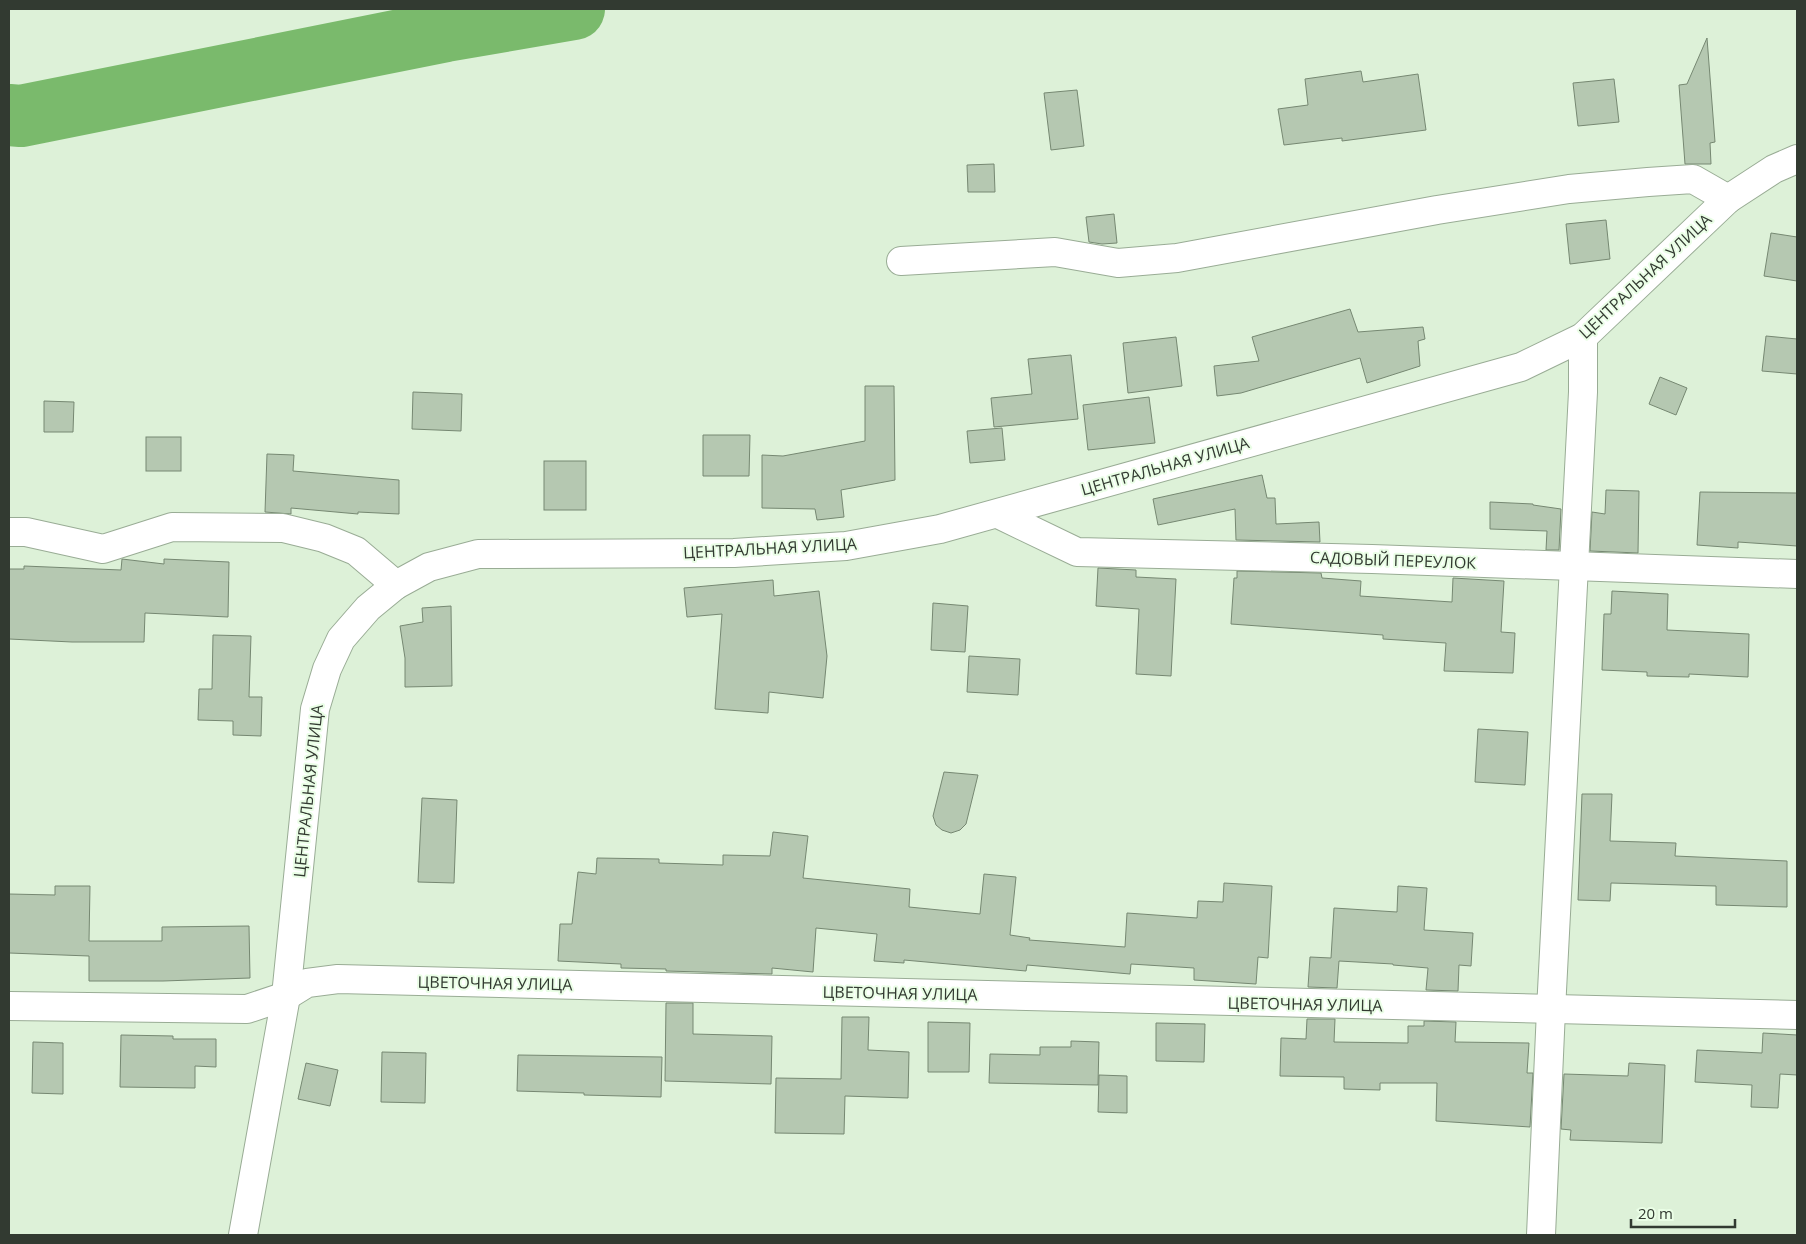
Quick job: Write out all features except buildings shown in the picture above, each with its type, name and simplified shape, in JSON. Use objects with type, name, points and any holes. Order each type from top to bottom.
[{"type":"street","name":"ЦЕНТРАЛЬНАЯ УЛИЦА","points":[[243,1235],[286,996],[315,709],[326,669],[342,639],[368,608],[396,585],[429,568],[478,554],[734,553],[846,546],[940,529],[1521,367],[1583,337],[1728,199],[1774,169],[1797,159]]},
{"type":"street","points":[[901,261],[1055,252],[1118,263],[1178,258],[1438,210],[1569,189],[1648,182],[1693,179],[1728,199]]},
{"type":"street","points":[[1541,1235],[1583,392],[1583,337]]},
{"type":"street","name":"САДОВЫЙ ПЕРЕУЛОК","points":[[998,514],[1076,552],[1797,574]]},
{"type":"street","points":[[9,532],[26,532],[103,549],[172,527],[283,528],[324,538],[356,552],[396,585]]},
{"type":"street","name":"ЦВЕТОЧНАЯ УЛИЦА","points":[[9,1006],[247,1009],[286,996],[307,983],[338,980],[1797,1015]]},
{"type":"waterway","points":[[9,115],[21,116],[446,31],[574,9]]}]
